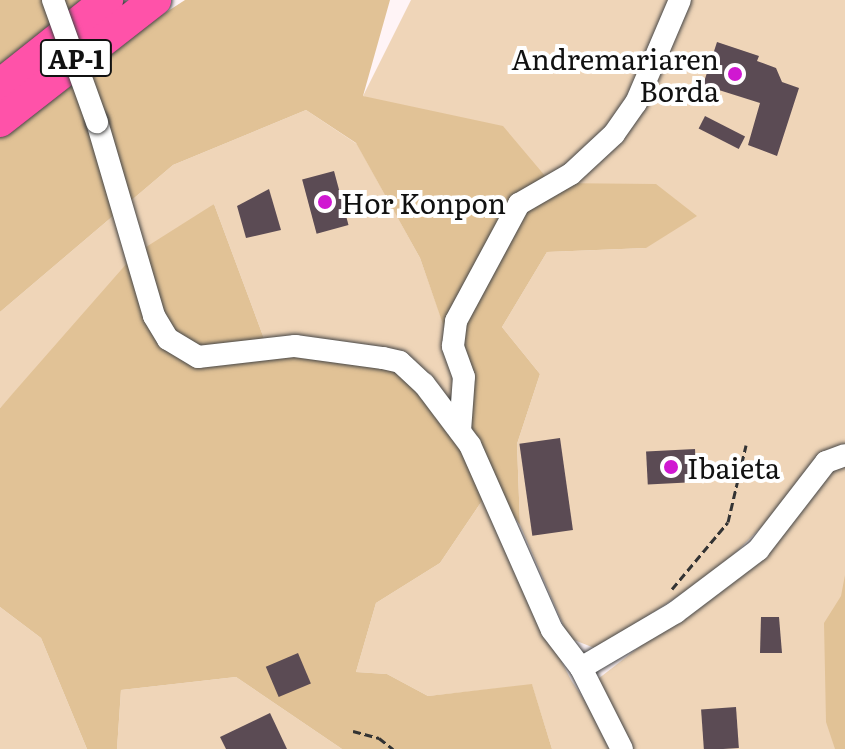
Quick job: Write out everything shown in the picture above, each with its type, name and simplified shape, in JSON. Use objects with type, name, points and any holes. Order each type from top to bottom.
[{"type":"highway","name":"AP-1","points":[[0,85],[107,0]]},
{"type":"highway","name":"AP-1","points":[[0,121],[155,0]]},
{"type":"street","points":[[53,0],[97,122],[154,316],[168,339],[198,357],[295,346],[400,362],[460,431],[492,486],[552,630],[581,668],[622,749]]},
{"type":"street","points":[[460,431],[464,388],[453,346],[456,321],[519,204],[571,174],[614,134],[636,103],[680,0]]},
{"type":"street","points":[[581,668],[660,622],[758,550],[826,462],[845,455]]},
{"type":"path","points":[[660,622],[663,603],[674,586],[728,522],[746,445]]},
{"type":"path","points":[[353,731],[379,738],[393,749]]},
{"type":"shaded area","points":[[0,0],[93,0],[162,15],[185,0],[390,0],[363,96],[503,126],[551,183],[656,184],[697,216],[646,248],[547,252],[502,327],[540,374],[517,444],[520,525],[492,486],[440,563],[376,603],[356,672],[387,674],[428,696],[532,684],[552,749],[342,749],[236,677],[121,690],[117,749],[87,749],[41,638],[0,607],[0,408],[135,254],[214,204],[266,344],[383,358],[458,424],[463,382],[420,258],[356,143],[306,110],[173,165],[0,312]]},
{"type":"shaded area","points":[[411,0],[845,0],[845,749],[628,749],[594,682],[722,583],[822,467],[718,570],[597,649],[569,638],[520,525],[517,444],[540,374],[502,327],[547,252],[646,248],[551,183],[363,96]]},
{"type":"shaded area","points":[[306,110],[357,144],[420,258],[464,382],[459,426],[266,344],[214,204],[80,321],[0,408],[0,312],[173,165]]},
{"type":"shaded area","points":[[492,486],[505,550],[571,680],[617,749],[552,749],[532,685],[428,696],[387,674],[356,672],[376,603],[440,563]]},
{"type":"shaded area","points":[[845,575],[845,749],[835,749],[826,722],[824,623],[841,596]]},
{"type":"shaded area","points":[[0,607],[41,638],[87,749],[0,749]]},
{"type":"shaded area","points":[[236,677],[342,749],[117,749],[121,690]]},
{"type":"building","points":[[717,42],[759,56],[757,61],[776,68],[782,82],[799,88],[777,156],[748,145],[760,103],[703,85]]},
{"type":"building","points":[[705,116],[745,136],[739,149],[699,128]]},
{"type":"building","name":"Hor Konpon","points":[[334,171],[348,225],[317,234],[302,180]]},
{"type":"building","points":[[269,189],[281,230],[246,238],[237,206]]},
{"type":"building","points":[[560,438],[573,530],[532,536],[519,444]]},
{"type":"building","name":"Ibaieta","points":[[695,449],[697,482],[648,485],[646,452]]},
{"type":"building","points":[[761,617],[779,617],[782,653],[760,653]]},
{"type":"building","points":[[298,653],[311,683],[279,697],[266,667]]},
{"type":"building","points":[[736,707],[739,748],[704,749],[701,709]]},
{"type":"building","points":[[270,713],[287,749],[226,749],[220,737]]},
{"type":"place","name":"Andremariaren Borda","points":[[735,74]]},
{"type":"place","name":"Hor Konpon","points":[[325,202]]},
{"type":"place","name":"Ibaieta","points":[[671,467]]}]
